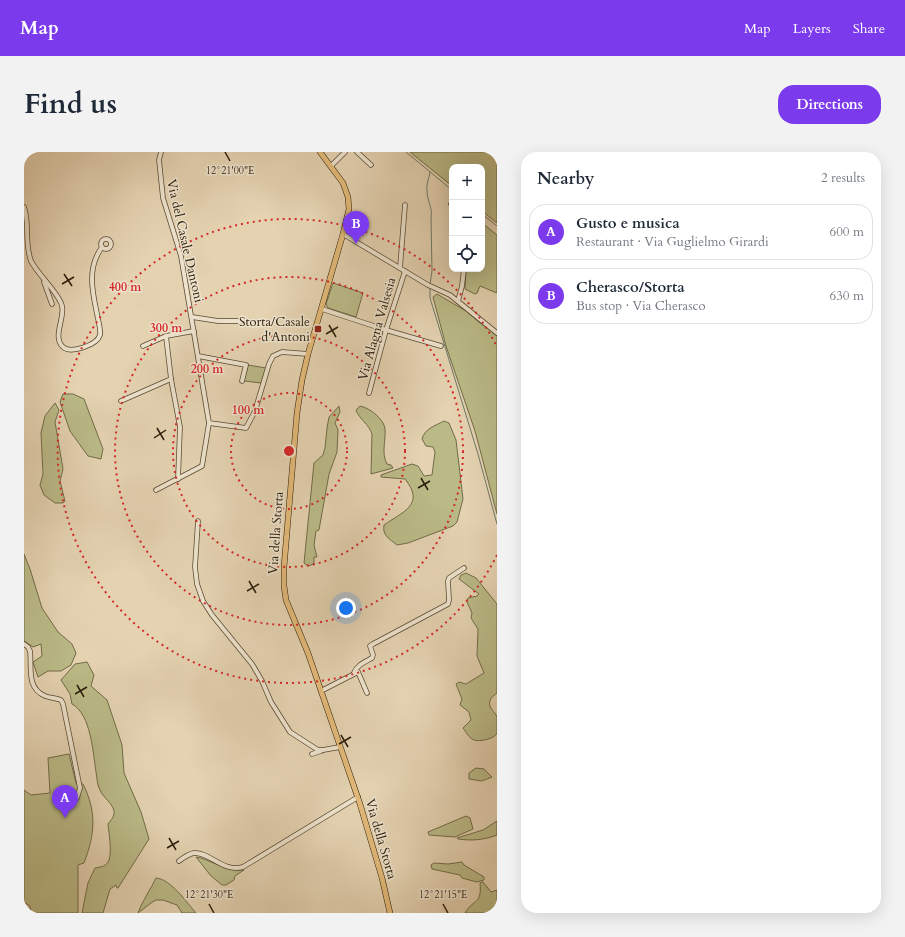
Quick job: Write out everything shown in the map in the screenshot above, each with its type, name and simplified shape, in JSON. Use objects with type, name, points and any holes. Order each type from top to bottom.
[{"type":"main road","name":"Via della Storta","points":[[320,152],[343,183],[348,197],[349,209],[302,380],[297,413],[284,567],[284,586],[286,600],[308,653],[358,797],[382,878],[390,913]]},
{"type":"street","name":"Via del Casale Dantoni","points":[[161,152],[159,160],[162,194],[181,256],[209,423],[202,466],[178,478]]},
{"type":"street","points":[[331,166],[345,152]]},
{"type":"street","points":[[357,152],[371,165]]},
{"type":"street","points":[[400,268],[405,205]]},
{"type":"street","points":[[24,207],[26,215],[26,240],[28,251],[32,262],[58,297],[62,306],[58,337],[62,345],[69,350],[74,350],[94,342],[100,333],[93,291],[92,273],[94,261],[102,247]]},
{"type":"street","points":[[343,234],[428,285],[450,295],[497,333]]},
{"type":"street","name":"Via Alagna Valsesia","points":[[369,393],[386,330],[405,271]]},
{"type":"street","points":[[458,301],[464,272]]},
{"type":"street","points":[[44,280],[52,304]]},
{"type":"street","points":[[322,309],[441,346]]},
{"type":"street","points":[[192,317],[218,321],[248,321]]},
{"type":"street","points":[[142,346],[166,336],[194,331]]},
{"type":"street","points":[[156,490],[178,478],[181,431],[171,379],[166,336]]},
{"type":"street","points":[[209,423],[246,428],[255,412],[269,364],[273,356],[282,352],[308,354]]},
{"type":"street","points":[[198,356],[246,365],[242,381]]},
{"type":"street","points":[[121,401],[171,379]]},
{"type":"street","points":[[198,522],[194,567],[197,584],[203,601],[212,615],[252,664],[262,681],[271,702],[287,728],[293,734],[315,748],[326,750]]},
{"type":"street","points":[[354,673],[359,665],[372,658],[373,655],[370,646],[448,604],[449,578],[464,568]]},
{"type":"street","points":[[24,644],[30,651],[31,679],[34,687],[44,696],[61,700],[80,788],[77,798],[66,807]]},
{"type":"street","points":[[321,691],[358,672],[360,673],[367,693]]},
{"type":"street","points":[[312,754],[340,747]]},
{"type":"street","points":[[179,861],[191,854],[196,854],[223,866],[240,868],[358,797]]},
{"type":"street","points":[[301,834],[316,822]]},
{"type":"green space","points":[[410,152],[497,152],[497,223],[485,213],[485,164],[449,164],[449,184]]},
{"type":"green space","points":[[485,225],[497,235],[497,293],[480,286],[475,294],[465,289],[466,272],[485,272]]},
{"type":"green space","points":[[333,283],[363,293],[356,317],[328,308],[326,304]]},
{"type":"green space","points":[[437,294],[466,311],[497,335],[497,514],[475,431],[446,346],[433,297]]},
{"type":"green space","points":[[248,365],[266,368],[261,383],[244,381]]},
{"type":"green space","points":[[63,394],[73,394],[84,399],[103,449],[101,459],[88,456],[70,431],[60,402]]},
{"type":"green space","points":[[55,403],[59,410],[55,422],[63,469],[60,481],[65,501],[63,503],[55,503],[44,495],[40,485],[43,474],[41,433],[45,416]]},
{"type":"green space","points":[[339,406],[340,412],[335,423],[338,430],[337,452],[329,474],[319,530],[316,531],[314,545],[317,557],[314,557],[314,564],[308,566],[304,563],[314,463],[323,455],[329,417]]},
{"type":"green space","points":[[360,406],[372,412],[382,421],[385,429],[384,456],[387,464],[391,465],[393,468],[371,474],[372,434],[369,427],[359,416],[356,410]]},
{"type":"green space","points":[[444,421],[449,423],[456,440],[463,499],[457,522],[453,526],[408,543],[397,545],[385,535],[384,525],[409,507],[412,502],[413,495],[411,488],[405,479],[381,477],[381,475],[412,464],[418,466],[424,476],[432,475],[435,452],[433,447],[426,446],[422,439],[425,432]]},
{"type":"green space","points":[[24,554],[42,608],[58,632],[72,644],[76,653],[71,665],[61,671],[48,671],[38,677],[33,662],[42,656],[41,644],[33,647],[24,641]]},
{"type":"green space","points":[[466,573],[476,578],[497,604],[497,693],[491,698],[490,704],[497,717],[497,733],[487,740],[479,741],[471,738],[463,728],[471,720],[469,712],[460,705],[462,699],[456,684],[459,682],[466,684],[484,673],[477,656],[478,629],[471,618],[472,613],[467,602],[468,598],[479,594],[459,579],[461,575]]},
{"type":"green space","points":[[87,662],[94,675],[91,686],[107,700],[122,745],[124,773],[141,812],[149,839],[118,888],[116,885],[110,889],[103,913],[82,913],[88,883],[95,868],[105,865],[110,857],[108,824],[114,811],[101,793],[98,786],[92,745],[87,725],[78,709],[72,704],[70,694],[61,680],[75,664]]},
{"type":"green space","points":[[69,754],[76,783],[83,784],[88,794],[91,804],[93,823],[88,852],[84,863],[78,865],[78,913],[31,913],[30,906],[24,902],[24,790],[31,795],[50,793],[48,758]]},
{"type":"green space","points":[[476,768],[484,769],[492,777],[482,781],[469,779],[469,773]]},
{"type":"green space","points":[[466,816],[470,818],[473,829],[455,837],[429,835],[428,832]]},
{"type":"green space","points":[[497,821],[497,835],[478,840],[463,840],[457,838],[483,830]]},
{"type":"green space","points":[[196,857],[229,869],[244,870],[235,876],[234,880],[226,885],[222,885],[211,876]]},
{"type":"green space","points":[[462,862],[464,865],[484,877],[484,880],[477,882],[462,878],[460,875],[432,869],[431,865],[434,863],[448,864]]},
{"type":"green space","points":[[156,878],[162,879],[173,887],[196,913],[182,913],[177,905],[163,900],[156,900],[138,913]]},
{"type":"green space","points":[[483,882],[491,892],[497,890],[497,913],[465,913],[468,908],[479,898],[480,883]]},
{"type":"waterway","points":[[406,152],[449,188]]},
{"type":"waterway","points":[[430,172],[427,184],[427,195],[431,207],[432,271],[430,284]]},
{"type":"waterway","points":[[485,216],[497,226]]},
{"type":"waterway","points":[[430,287],[430,298],[478,454],[497,524]]},
{"type":"place","name":"Cherasco/Storta","points":[[356,244]]},
{"type":"place","name":"Storta/Casale d'Antoni","points":[[318,329]]},
{"type":"place","name":"Gusto e musica","points":[[65,818]]}]
